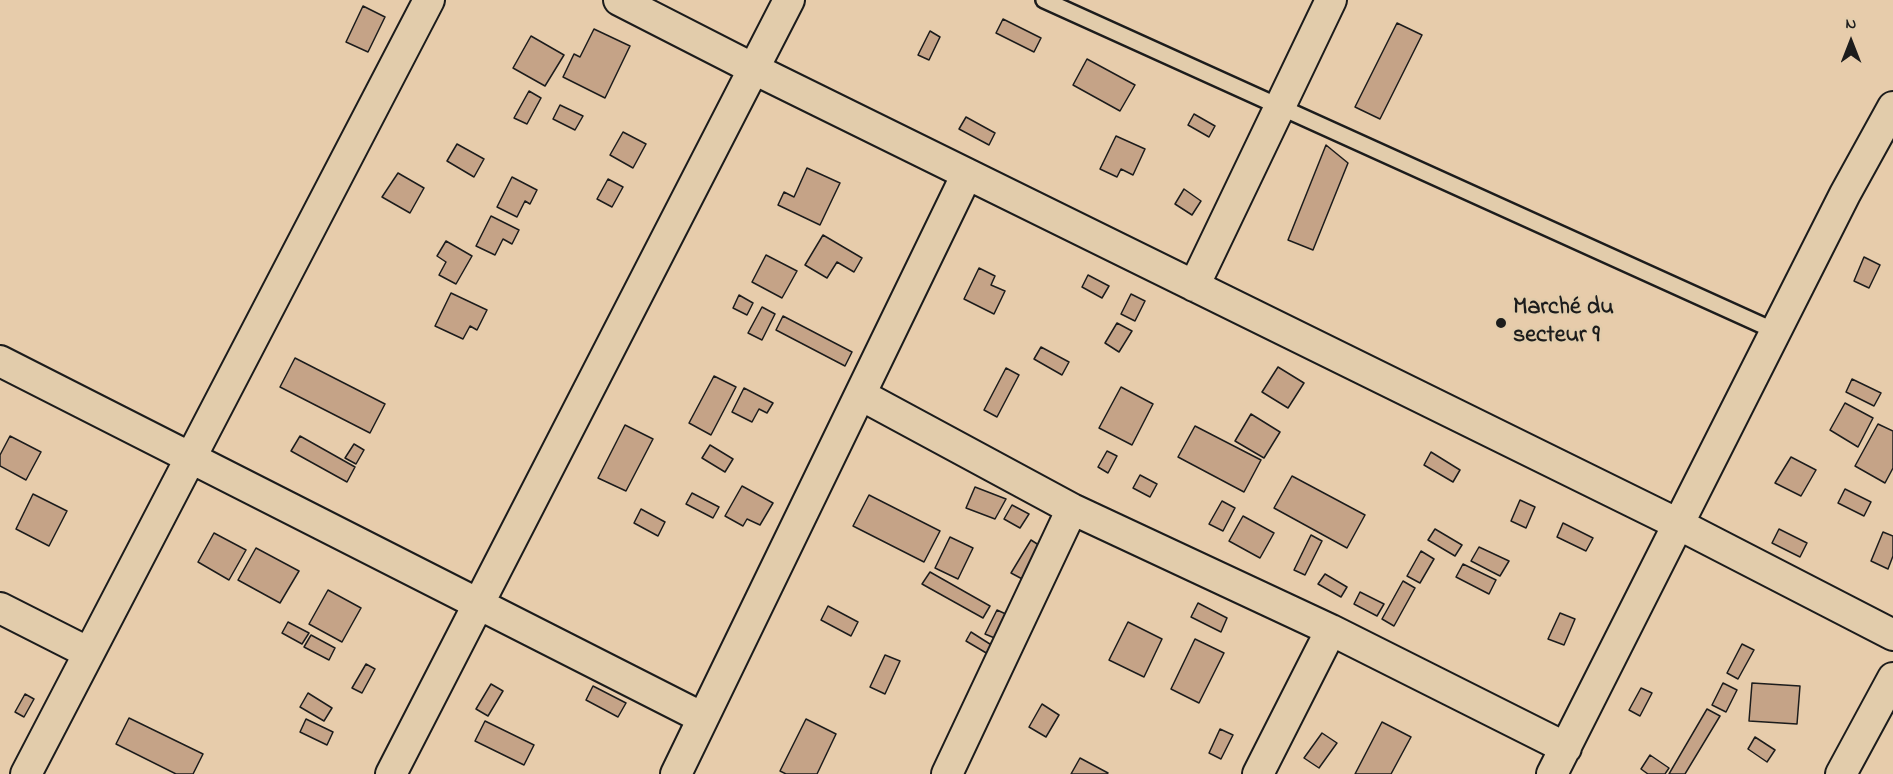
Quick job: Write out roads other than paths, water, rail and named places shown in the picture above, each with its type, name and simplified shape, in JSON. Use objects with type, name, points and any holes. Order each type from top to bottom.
[{"type":"street","points":[[26,774],[429,0]]},
{"type":"street","points":[[619,0],[754,69],[1678,524],[1893,635]]},
{"type":"street","points":[[391,774],[789,0]]},
{"type":"street","points":[[1194,286],[1331,0]]},
{"type":"street","points":[[1552,774],[1845,194],[1893,107]]},
{"type":"street","points":[[676,774],[967,174]]},
{"type":"street","points":[[0,361],[703,718]]},
{"type":"street","points":[[861,395],[1072,509],[1331,630],[1566,748]]},
{"type":"street","points":[[947,774],[1072,509]]},
{"type":"street","points":[[0,608],[89,653]]},
{"type":"street","points":[[1258,774],[1331,630]]},
{"type":"street","points":[[1841,774],[1893,678]]},
{"type":"lane","points":[[1044,0],[1776,331]]},
{"type":"place","name":"Marché du secteur 9","points":[[1501,323]]}]
